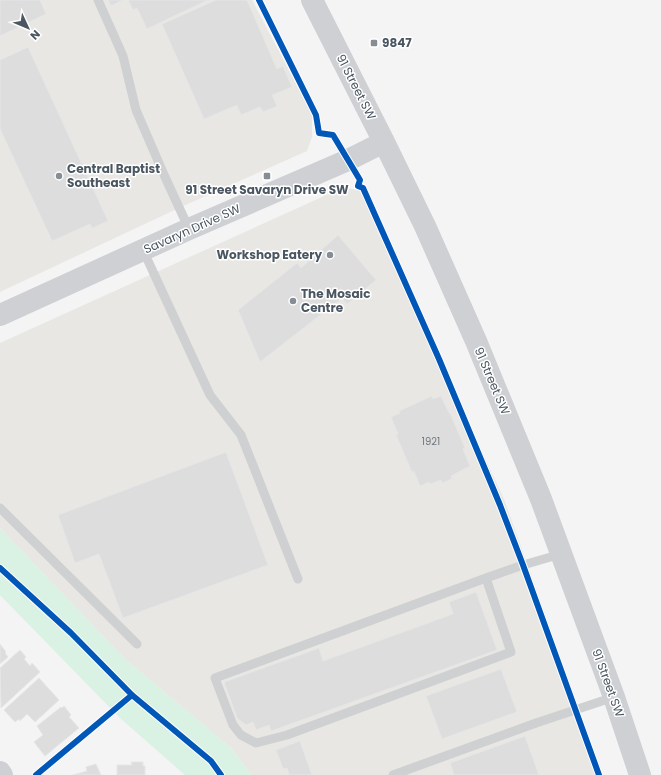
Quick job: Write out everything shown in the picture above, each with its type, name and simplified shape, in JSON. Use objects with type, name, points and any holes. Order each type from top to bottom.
[{"type":"main road","name":"91 Street SW","points":[[312,0],[425,226],[476,341],[541,499],[614,697],[640,775]]},
{"type":"main road","name":"Savaryn Drive SW","points":[[0,315],[348,160],[384,142]]},
{"type":"lane","points":[[98,0],[123,56],[136,110],[164,177],[189,230]]},
{"type":"lane","points":[[143,250],[210,395],[241,435],[298,579]]},
{"type":"lane","points":[[0,508],[137,644]]},
{"type":"lane","points":[[486,578],[511,652],[287,735],[256,744],[241,735],[233,725],[215,678],[486,578],[561,554]]},
{"type":"lane","points":[[393,775],[536,723],[614,697]]},
{"type":"shaded area","points":[[0,0],[252,0],[312,114],[312,137],[307,151],[181,207],[0,292]]},
{"type":"shaded area","points":[[344,187],[361,191],[504,499],[603,775],[251,775],[231,748],[124,658],[0,528],[0,343]]},
{"type":"green space","points":[[0,528],[124,658],[231,748],[251,775],[185,775],[120,718],[0,595]]},
{"type":"building","points":[[0,0],[40,0],[46,14],[0,36]]},
{"type":"building","points":[[108,0],[123,0],[111,6]]},
{"type":"building","points":[[128,0],[208,0],[147,29],[137,8],[133,10]]},
{"type":"building","points":[[216,0],[247,0],[277,69],[283,66],[292,87],[272,95],[277,106],[263,112],[260,107],[241,115],[237,105],[204,119],[162,24]]},
{"type":"building","points":[[28,47],[108,221],[92,228],[90,224],[52,241],[0,129],[0,60]]},
{"type":"building","name":"The Mosaic Centre","points":[[338,235],[376,280],[347,304],[342,298],[260,362],[238,310],[297,263],[301,268]]},
{"type":"building","points":[[432,396],[433,399],[441,396],[465,448],[463,449],[470,466],[451,476],[452,479],[442,483],[441,480],[430,484],[429,482],[420,486],[414,471],[412,472],[396,435],[398,434],[391,417],[400,413],[399,411]]},
{"type":"building","points":[[226,452],[268,565],[123,618],[99,554],[75,563],[58,515]]},
{"type":"building","points":[[476,592],[497,650],[271,731],[269,725],[256,730],[253,722],[246,725],[237,718],[224,682],[319,648],[323,661],[453,614],[449,602]]},
{"type":"building","points":[[0,644],[8,657],[0,664]]},
{"type":"building","points":[[20,650],[26,657],[24,659],[30,666],[32,663],[40,672],[1,708],[0,668]]},
{"type":"building","points":[[501,669],[517,712],[442,739],[426,696]]},
{"type":"building","points":[[39,678],[59,700],[35,722],[27,714],[20,721],[19,719],[15,722],[4,710]]},
{"type":"building","points":[[64,706],[71,715],[69,717],[79,728],[45,756],[34,742],[43,735],[37,726]]},
{"type":"building","points":[[525,736],[539,775],[454,775],[450,763]]},
{"type":"building","points":[[300,741],[312,775],[289,775],[287,768],[283,769],[276,750]]},
{"type":"building","points":[[131,762],[143,762],[143,766],[145,766],[145,775],[117,775],[117,765],[132,765]]},
{"type":"building","points":[[96,764],[101,775],[73,775],[87,771],[86,767]]},
{"type":"cycle path","points":[[259,0],[316,115],[319,133],[333,135],[360,180],[358,186],[363,188],[439,359],[500,505],[599,775]]},
{"type":"cycle path","points":[[0,568],[71,633],[132,695],[211,761],[221,775]]},
{"type":"cycle path","points":[[36,775],[132,695]]},
{"type":"place","name":"9847","points":[[374,43]]},
{"type":"place","name":"Central Baptist Southeast","points":[[59,176]]},
{"type":"place","name":"91 Street Savaryn Drive SW","points":[[267,176]]},
{"type":"place","name":"Workshop Eatery","points":[[330,255]]},
{"type":"place","name":"The Mosaic Centre","points":[[293,301]]}]
